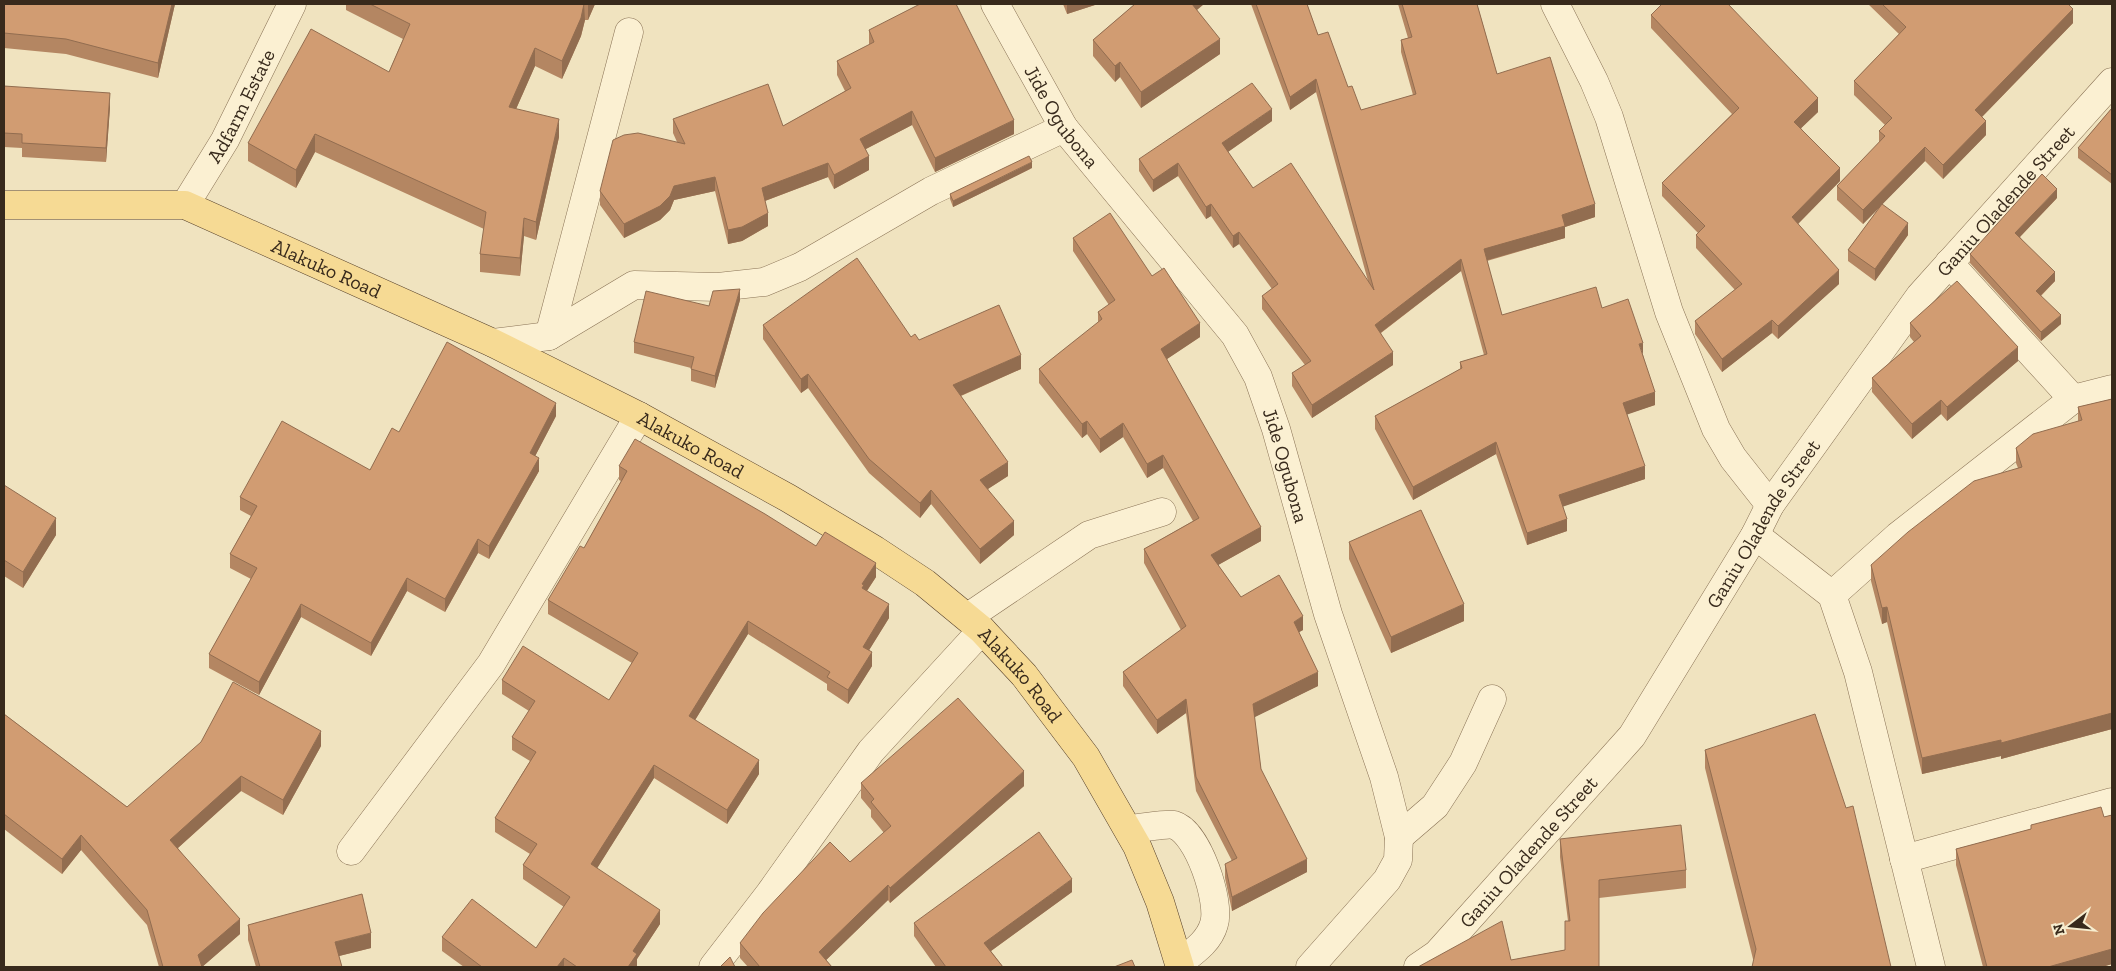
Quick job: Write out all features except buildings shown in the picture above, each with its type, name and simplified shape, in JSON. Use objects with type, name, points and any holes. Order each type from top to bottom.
[{"type":"main road","name":"Alakuko Road","points":[[4,205],[185,205],[494,343],[639,416],[788,498],[875,550],[925,584],[975,624],[1024,675],[1086,757],[1128,830],[1160,902],[1180,965]]},
{"type":"street","name":"Adfarm Estate","points":[[185,205],[225,140],[292,4]]},
{"type":"street","name":"Jide Ogubona","points":[[995,4],[1064,128],[1235,335],[1258,377],[1276,430],[1328,614],[1384,777],[1398,836],[1398,860],[1388,880],[1310,967]]},
{"type":"street","points":[[1555,4],[1594,82],[1609,117],[1669,312],[1716,429],[1733,458],[1770,505]]},
{"type":"street","points":[[549,336],[629,32]]},
{"type":"street","name":"Ganiu Oladende Street","points":[[1418,967],[1437,954],[1632,736],[1755,535],[1770,505],[1920,296],[2112,82]]},
{"type":"street","points":[[494,343],[549,336],[634,285],[718,287],[764,282],[800,267],[931,191],[1064,128]]},
{"type":"street","points":[[1949,263],[2073,399]]},
{"type":"street","points":[[1832,595],[1898,536],[2073,399],[2112,389]]},
{"type":"street","points":[[351,851],[491,664],[639,416]]},
{"type":"street","points":[[713,967],[770,893],[871,751],[975,624],[1089,535],[1162,512]]},
{"type":"street","points":[[1755,535],[1832,595],[1858,672],[1931,967]]},
{"type":"street","points":[[1398,836],[1435,806],[1463,763],[1492,699]]},
{"type":"street","points":[[1904,859],[2112,802]]},
{"type":"street","points":[[1128,830],[1174,825],[1189,834],[1205,865],[1214,902],[1215,923],[1207,940],[1180,965]]}]
